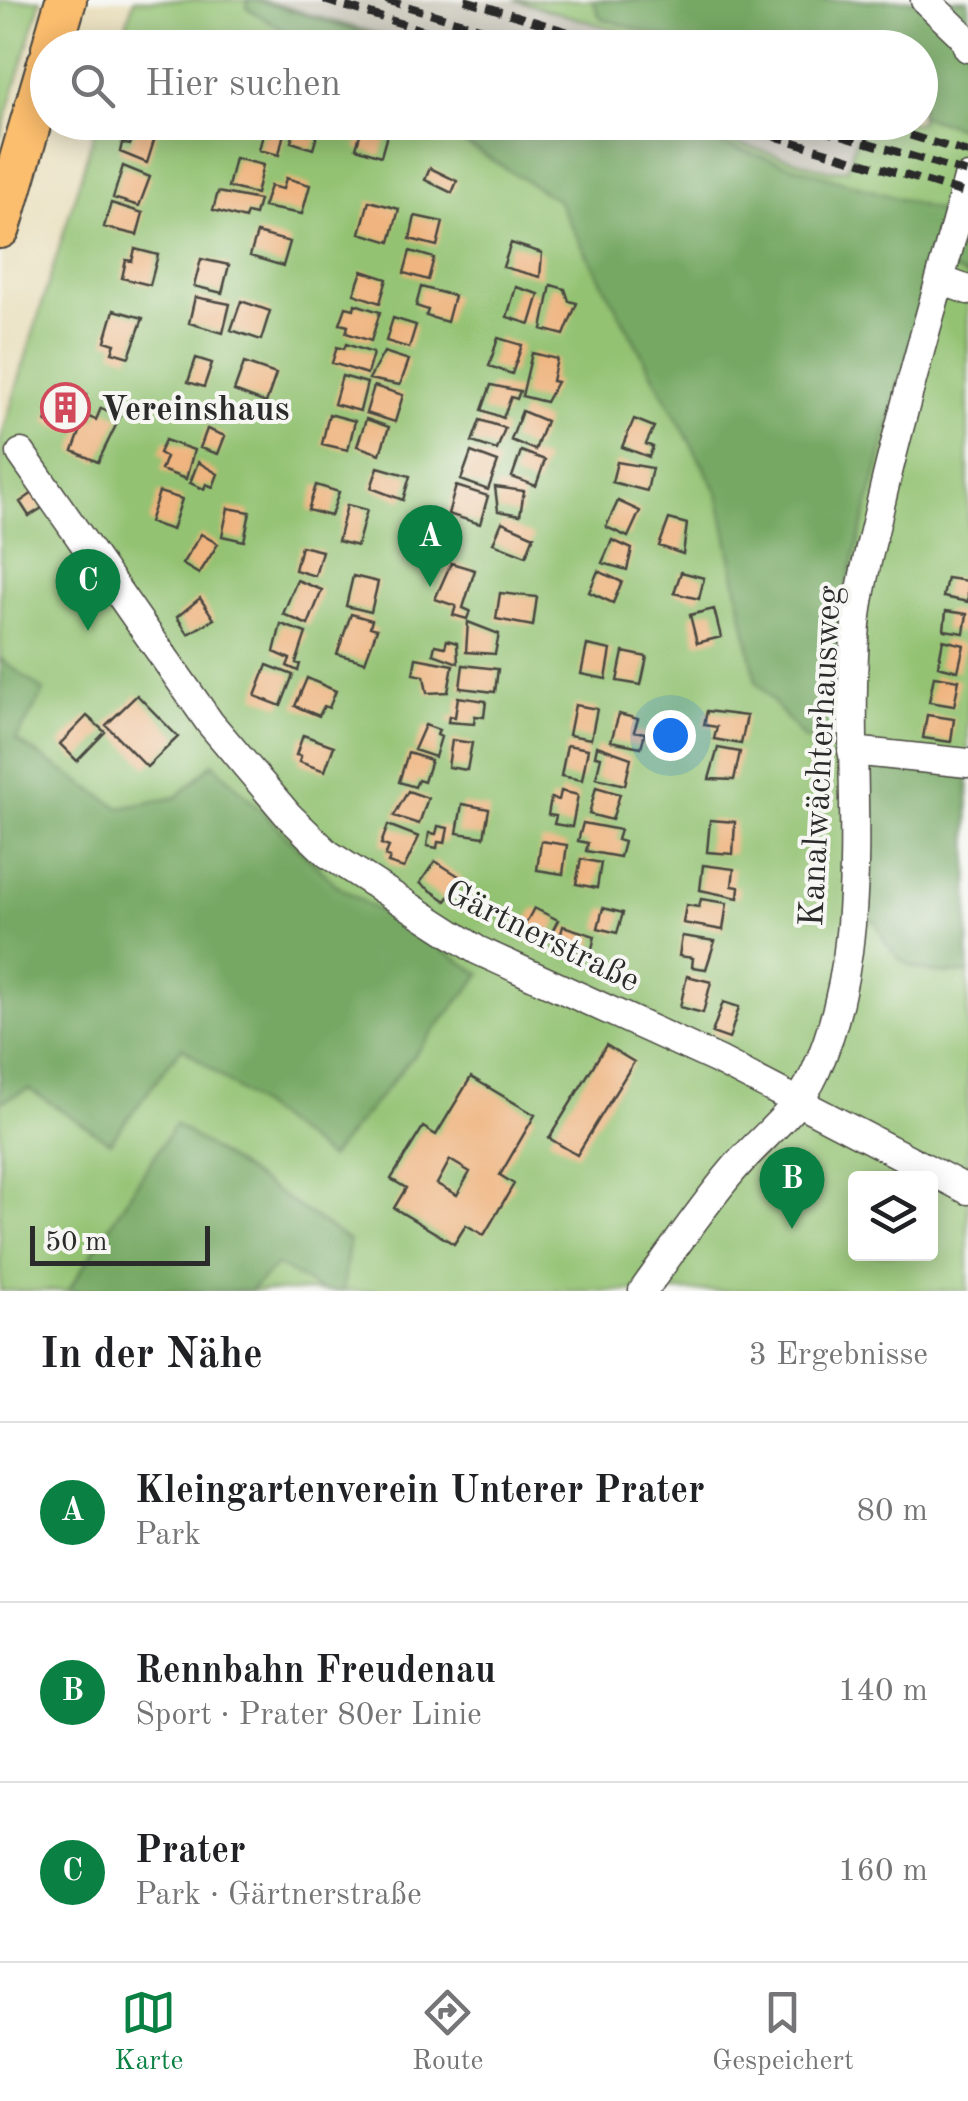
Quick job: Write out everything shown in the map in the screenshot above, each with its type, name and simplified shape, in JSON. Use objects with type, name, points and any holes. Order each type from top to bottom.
[{"type":"highway","points":[[57,30],[66,0]]},
{"type":"highway","points":[[0,228],[30,126]]},
{"type":"street","points":[[925,0],[963,36],[968,48]]},
{"type":"street","name":"Kanalwächterhausweg","points":[[800,1104],[817,1070],[842,987],[856,812],[852,751],[856,620],[890,461],[955,285],[968,178]]},
{"type":"street","name":"Gärtnerstraße","points":[[21,453],[210,724],[328,854],[476,950],[718,1060],[968,1190]]},
{"type":"street","points":[[852,751],[968,762]]},
{"type":"street","points":[[643,1291],[722,1183],[800,1104]]},
{"type":"shaded area","points":[[262,0],[515,0],[616,30],[363,30]]},
{"type":"shaded area","points":[[726,140],[856,140],[847,169],[830,171]]},
{"type":"green space","points":[[0,0],[41,0],[30,30],[0,138]]},
{"type":"green space","points":[[134,0],[262,0],[363,30],[125,30]]},
{"type":"green space","points":[[248,0],[256,0],[354,30],[283,30],[247,8]]},
{"type":"green space","points":[[515,0],[968,0],[968,1291],[0,1291],[0,442],[92,140],[726,140],[830,171],[847,169],[856,140],[938,140],[938,30],[616,30]]},
{"type":"green space","points":[[593,0],[968,0],[968,130],[938,121],[938,30],[640,30],[600,18]]},
{"type":"green space","points":[[460,140],[708,140],[968,220],[968,276],[932,262],[839,616],[833,740],[804,739],[756,681],[718,493],[557,200]]},
{"type":"green space","points":[[0,658],[44,691],[16,740],[120,808],[177,797],[213,763],[336,885],[481,974],[329,1158],[182,1047],[110,1142],[29,1089],[0,1102]]},
{"type":"green space","points":[[877,758],[968,763],[968,973],[937,973],[911,966],[891,950],[877,923],[856,911],[862,782]]},
{"type":"green space","points":[[175,1124],[349,1241],[343,1291],[322,1291],[277,1265],[250,1291],[68,1291]]},
{"type":"building","points":[[132,140],[154,140],[147,163],[120,152],[122,143],[130,145]]},
{"type":"building","points":[[262,140],[282,140],[279,155],[259,150]]},
{"type":"building","points":[[292,140],[316,140],[313,149]]},
{"type":"building","points":[[358,140],[386,140],[381,156],[356,148]]},
{"type":"building","points":[[235,158],[263,165],[256,194],[228,187]]},
{"type":"building","points":[[123,166],[150,177],[139,206],[113,198]]},
{"type":"building","points":[[430,168],[457,181],[452,193],[425,180]]},
{"type":"building","points":[[286,178],[310,185],[302,214],[263,207],[270,186],[283,189]]},
{"type":"building","points":[[218,192],[259,200],[255,215],[247,213],[245,219],[213,210]]},
{"type":"building","points":[[369,201],[399,209],[390,242],[360,233]]},
{"type":"building","points":[[111,203],[143,213],[137,235],[104,227]]},
{"type":"building","points":[[415,216],[443,222],[437,246],[410,239]]},
{"type":"building","points":[[257,233],[290,242],[283,266],[250,256]]},
{"type":"building","points":[[511,243],[542,253],[540,277],[503,267]]},
{"type":"building","points":[[135,249],[158,255],[150,285],[122,278],[126,260],[132,261]]},
{"type":"building","points":[[410,251],[434,258],[428,280],[404,273]]},
{"type":"building","points":[[201,259],[229,265],[222,293],[194,286]]},
{"type":"building","points":[[362,271],[387,279],[380,303],[354,294]]},
{"type":"building","points":[[551,285],[565,289],[569,301],[577,303],[564,335],[542,329]]},
{"type":"building","points":[[421,287],[454,296],[447,322],[426,316],[428,310],[416,306]]},
{"type":"building","points":[[516,287],[539,294],[530,324],[507,317]]},
{"type":"building","points":[[195,297],[230,304],[223,333],[189,323]]},
{"type":"building","points":[[241,301],[270,311],[261,340],[231,330]]},
{"type":"building","points":[[355,304],[380,312],[371,341],[346,333],[348,326],[340,324],[346,307],[354,309]]},
{"type":"building","points":[[114,310],[143,318],[129,357],[112,352],[115,344],[105,341]]},
{"type":"building","points":[[393,318],[416,325],[409,348],[386,341]]},
{"type":"building","points":[[498,338],[522,345],[512,374],[489,366]]},
{"type":"building","points":[[346,344],[373,353],[367,374],[332,363],[337,347],[344,349]]},
{"type":"building","points":[[384,352],[409,360],[400,385],[369,379]]},
{"type":"building","points":[[532,353],[557,359],[552,381],[557,382],[546,402],[522,396]]},
{"type":"building","points":[[196,358],[212,363],[204,387],[188,382]]},
{"type":"building","points":[[244,363],[276,374],[266,403],[234,391]]},
{"type":"building","points":[[342,376],[367,383],[360,411],[334,404]]},
{"type":"building","points":[[491,385],[520,391],[517,399],[511,397],[503,418],[482,410]]},
{"type":"building","name":"Vereinshaus","points":[[59,386],[86,395],[72,431],[46,422]]},
{"type":"building","points":[[374,386],[403,395],[395,422],[366,413]]},
{"type":"building","points":[[101,408],[120,417],[98,462],[73,451],[86,416],[96,420]]},
{"type":"building","points":[[522,411],[546,421],[535,450],[511,440]]},
{"type":"building","points":[[329,414],[355,421],[348,450],[322,444]]},
{"type":"building","points":[[366,419],[389,427],[380,454],[357,446]]},
{"type":"building","points":[[634,419],[654,427],[646,444],[653,447],[649,457],[622,447]]},
{"type":"building","points":[[480,420],[505,428],[497,450],[472,442]]},
{"type":"building","points":[[207,429],[225,436],[218,454],[200,448]]},
{"type":"building","points":[[165,440],[194,450],[186,479],[161,470],[166,457],[159,453]]},
{"type":"building","points":[[521,451],[545,460],[536,486],[512,477]]},
{"type":"building","points":[[471,452],[498,462],[488,490],[461,480]]},
{"type":"building","points":[[198,462],[218,474],[213,487],[206,484],[204,489],[190,483]]},
{"type":"building","points":[[617,462],[652,468],[647,491],[612,482]]},
{"type":"building","points":[[378,467],[410,476],[403,500],[371,488]]},
{"type":"building","points":[[316,485],[339,492],[331,516],[308,510]]},
{"type":"building","points":[[456,486],[488,496],[480,524],[448,514]]},
{"type":"building","points":[[495,487],[524,491],[520,515],[498,511]]},
{"type":"building","points":[[159,492],[182,499],[172,530],[149,522]]},
{"type":"building","points":[[33,493],[42,508],[29,516],[20,502]]},
{"type":"building","points":[[618,501],[640,511],[628,537],[606,527]]},
{"type":"building","points":[[347,505],[367,510],[357,546],[338,541]]},
{"type":"building","points":[[228,508],[250,512],[244,541],[222,536]]},
{"type":"building","points":[[669,519],[687,524],[683,554],[659,546]]},
{"type":"building","points":[[502,522],[534,536],[526,556],[493,543]]},
{"type":"building","points":[[201,534],[218,544],[199,574],[182,564]]},
{"type":"building","points":[[612,540],[632,549],[627,570],[602,563]]},
{"type":"building","points":[[301,546],[322,551],[315,576],[295,570]]},
{"type":"building","points":[[451,563],[475,570],[463,608],[470,611],[467,619],[453,615],[456,606],[435,599]]},
{"type":"building","points":[[598,571],[622,582],[613,603],[589,592]]},
{"type":"building","points":[[681,572],[704,578],[699,599],[674,593]]},
{"type":"building","points":[[353,576],[378,582],[371,612],[346,606]]},
{"type":"building","points":[[947,578],[968,581],[968,602],[943,597]]},
{"type":"building","points":[[297,580],[322,590],[308,625],[283,614]]},
{"type":"building","points":[[500,593],[537,597],[533,626],[496,619]]},
{"type":"building","points":[[200,598],[214,619],[188,634],[177,617]]},
{"type":"building","points":[[714,609],[721,637],[697,643],[690,615]]},
{"type":"building","points":[[946,611],[967,614],[964,633],[944,630]]},
{"type":"building","points":[[351,614],[372,620],[370,627],[377,629],[365,662],[337,654]]},
{"type":"building","points":[[468,622],[499,634],[495,654],[466,652]]},
{"type":"building","points":[[281,624],[306,633],[296,663],[300,664],[298,671],[287,666],[290,659],[274,652]]},
{"type":"building","points":[[447,640],[457,643],[458,663],[433,654],[435,645],[445,647]]},
{"type":"building","points":[[943,640],[964,645],[958,671],[938,666]]},
{"type":"building","points":[[587,645],[611,650],[606,679],[581,674]]},
{"type":"building","points":[[623,652],[647,657],[641,685],[617,681]]},
{"type":"building","points":[[416,658],[453,665],[448,692],[427,693],[424,676],[413,674]]},
{"type":"building","points":[[267,665],[293,675],[281,706],[255,696]]},
{"type":"building","points":[[463,665],[498,669],[495,692],[460,688]]},
{"type":"building","points":[[934,676],[959,680],[954,706],[929,702]]},
{"type":"building","points":[[307,678],[336,691],[329,708],[324,706],[319,716],[295,706]]},
{"type":"building","points":[[137,695],[178,737],[147,767],[106,725]]},
{"type":"building","points":[[458,697],[486,701],[484,717],[475,716],[474,724],[448,722],[449,716],[455,717]]},
{"type":"building","points":[[575,705],[597,709],[591,739],[569,735]]},
{"type":"building","points":[[707,711],[747,716],[741,744],[714,739],[717,727],[704,725]]},
{"type":"building","points":[[619,714],[638,719],[634,731],[645,733],[641,747],[611,741]]},
{"type":"building","points":[[927,715],[954,719],[951,742],[923,738]]},
{"type":"building","points":[[87,716],[105,732],[77,761],[60,744]]},
{"type":"building","points":[[425,725],[439,730],[437,735],[441,737],[435,757],[414,750]]},
{"type":"building","points":[[303,735],[334,746],[325,771],[299,762],[301,756],[296,755]]},
{"type":"building","points":[[452,740],[472,743],[467,770],[448,767]]},
{"type":"building","points":[[567,745],[588,749],[582,780],[561,776]]},
{"type":"building","points":[[597,746],[631,758],[625,785],[596,778],[601,757],[595,756]]},
{"type":"building","points":[[718,748],[740,752],[734,780],[709,779]]},
{"type":"building","points":[[408,753],[431,760],[424,782],[418,780],[415,787],[399,782]]},
{"type":"building","points":[[596,787],[620,794],[612,820],[589,814]]},
{"type":"building","points":[[408,791],[428,798],[419,824],[394,816]]},
{"type":"building","points":[[561,791],[578,795],[572,827],[554,824],[556,816],[548,815],[551,798],[559,800]]},
{"type":"building","points":[[462,804],[489,809],[484,837],[457,833]]},
{"type":"building","points":[[710,820],[735,822],[733,854],[707,852]]},
{"type":"building","points":[[583,823],[620,830],[617,840],[624,842],[620,857],[586,851],[588,843],[578,841]]},
{"type":"building","points":[[388,825],[419,837],[404,868],[388,863],[390,858],[385,856],[389,847],[381,844]]},
{"type":"building","points":[[438,826],[448,828],[445,843],[438,842],[437,848],[427,846],[429,833],[436,834]]},
{"type":"building","points":[[541,841],[567,845],[563,874],[537,870]]},
{"type":"building","points":[[581,859],[601,863],[597,888],[576,884]]},
{"type":"building","points":[[435,861],[462,878],[446,901],[420,883]]},
{"type":"building","points":[[703,865],[734,869],[732,886],[739,887],[738,898],[700,890]]},
{"type":"building","points":[[701,899],[727,903],[723,930],[683,923],[686,905],[699,907]]},
{"type":"building","points":[[534,908],[558,920],[543,949],[519,936]]},
{"type":"building","points":[[603,908],[623,913],[617,933],[598,928]]},
{"type":"building","points":[[563,926],[595,936],[591,953],[558,945]]},
{"type":"building","points":[[682,936],[715,941],[706,969],[692,967],[693,958],[679,956]]},
{"type":"building","points":[[687,976],[711,982],[703,1013],[680,1007]]},
{"type":"building","points":[[723,1002],[739,1007],[729,1039],[712,1033]]},
{"type":"building","points":[[606,1045],[634,1062],[577,1155],[549,1138]]},
{"type":"building","points":[[471,1077],[535,1115],[500,1175],[514,1184],[484,1235],[466,1225],[454,1244],[394,1208],[406,1188],[391,1179],[423,1127],[436,1135]],"holes":[[[450,1160],[470,1172],[457,1195],[437,1184]]]},
{"type":"railway","points":[[324,0],[423,30]]},
{"type":"railway","points":[[386,0],[486,30]]},
{"type":"railway","points":[[465,0],[562,30]]},
{"type":"railway","points":[[787,140],[968,194]]},
{"type":"railway","points":[[858,140],[968,173]]},
{"type":"railway","points":[[925,140],[968,153]]},
{"type":"place","name":"Vereinshaus","points":[[66,408]]},
{"type":"place","name":"Kleingartenverein Unterer Prater","points":[[430,587]]},
{"type":"place","name":"Prater","points":[[88,631]]},
{"type":"place","name":"Rennbahn Freudenau","points":[[792,1229]]}]
